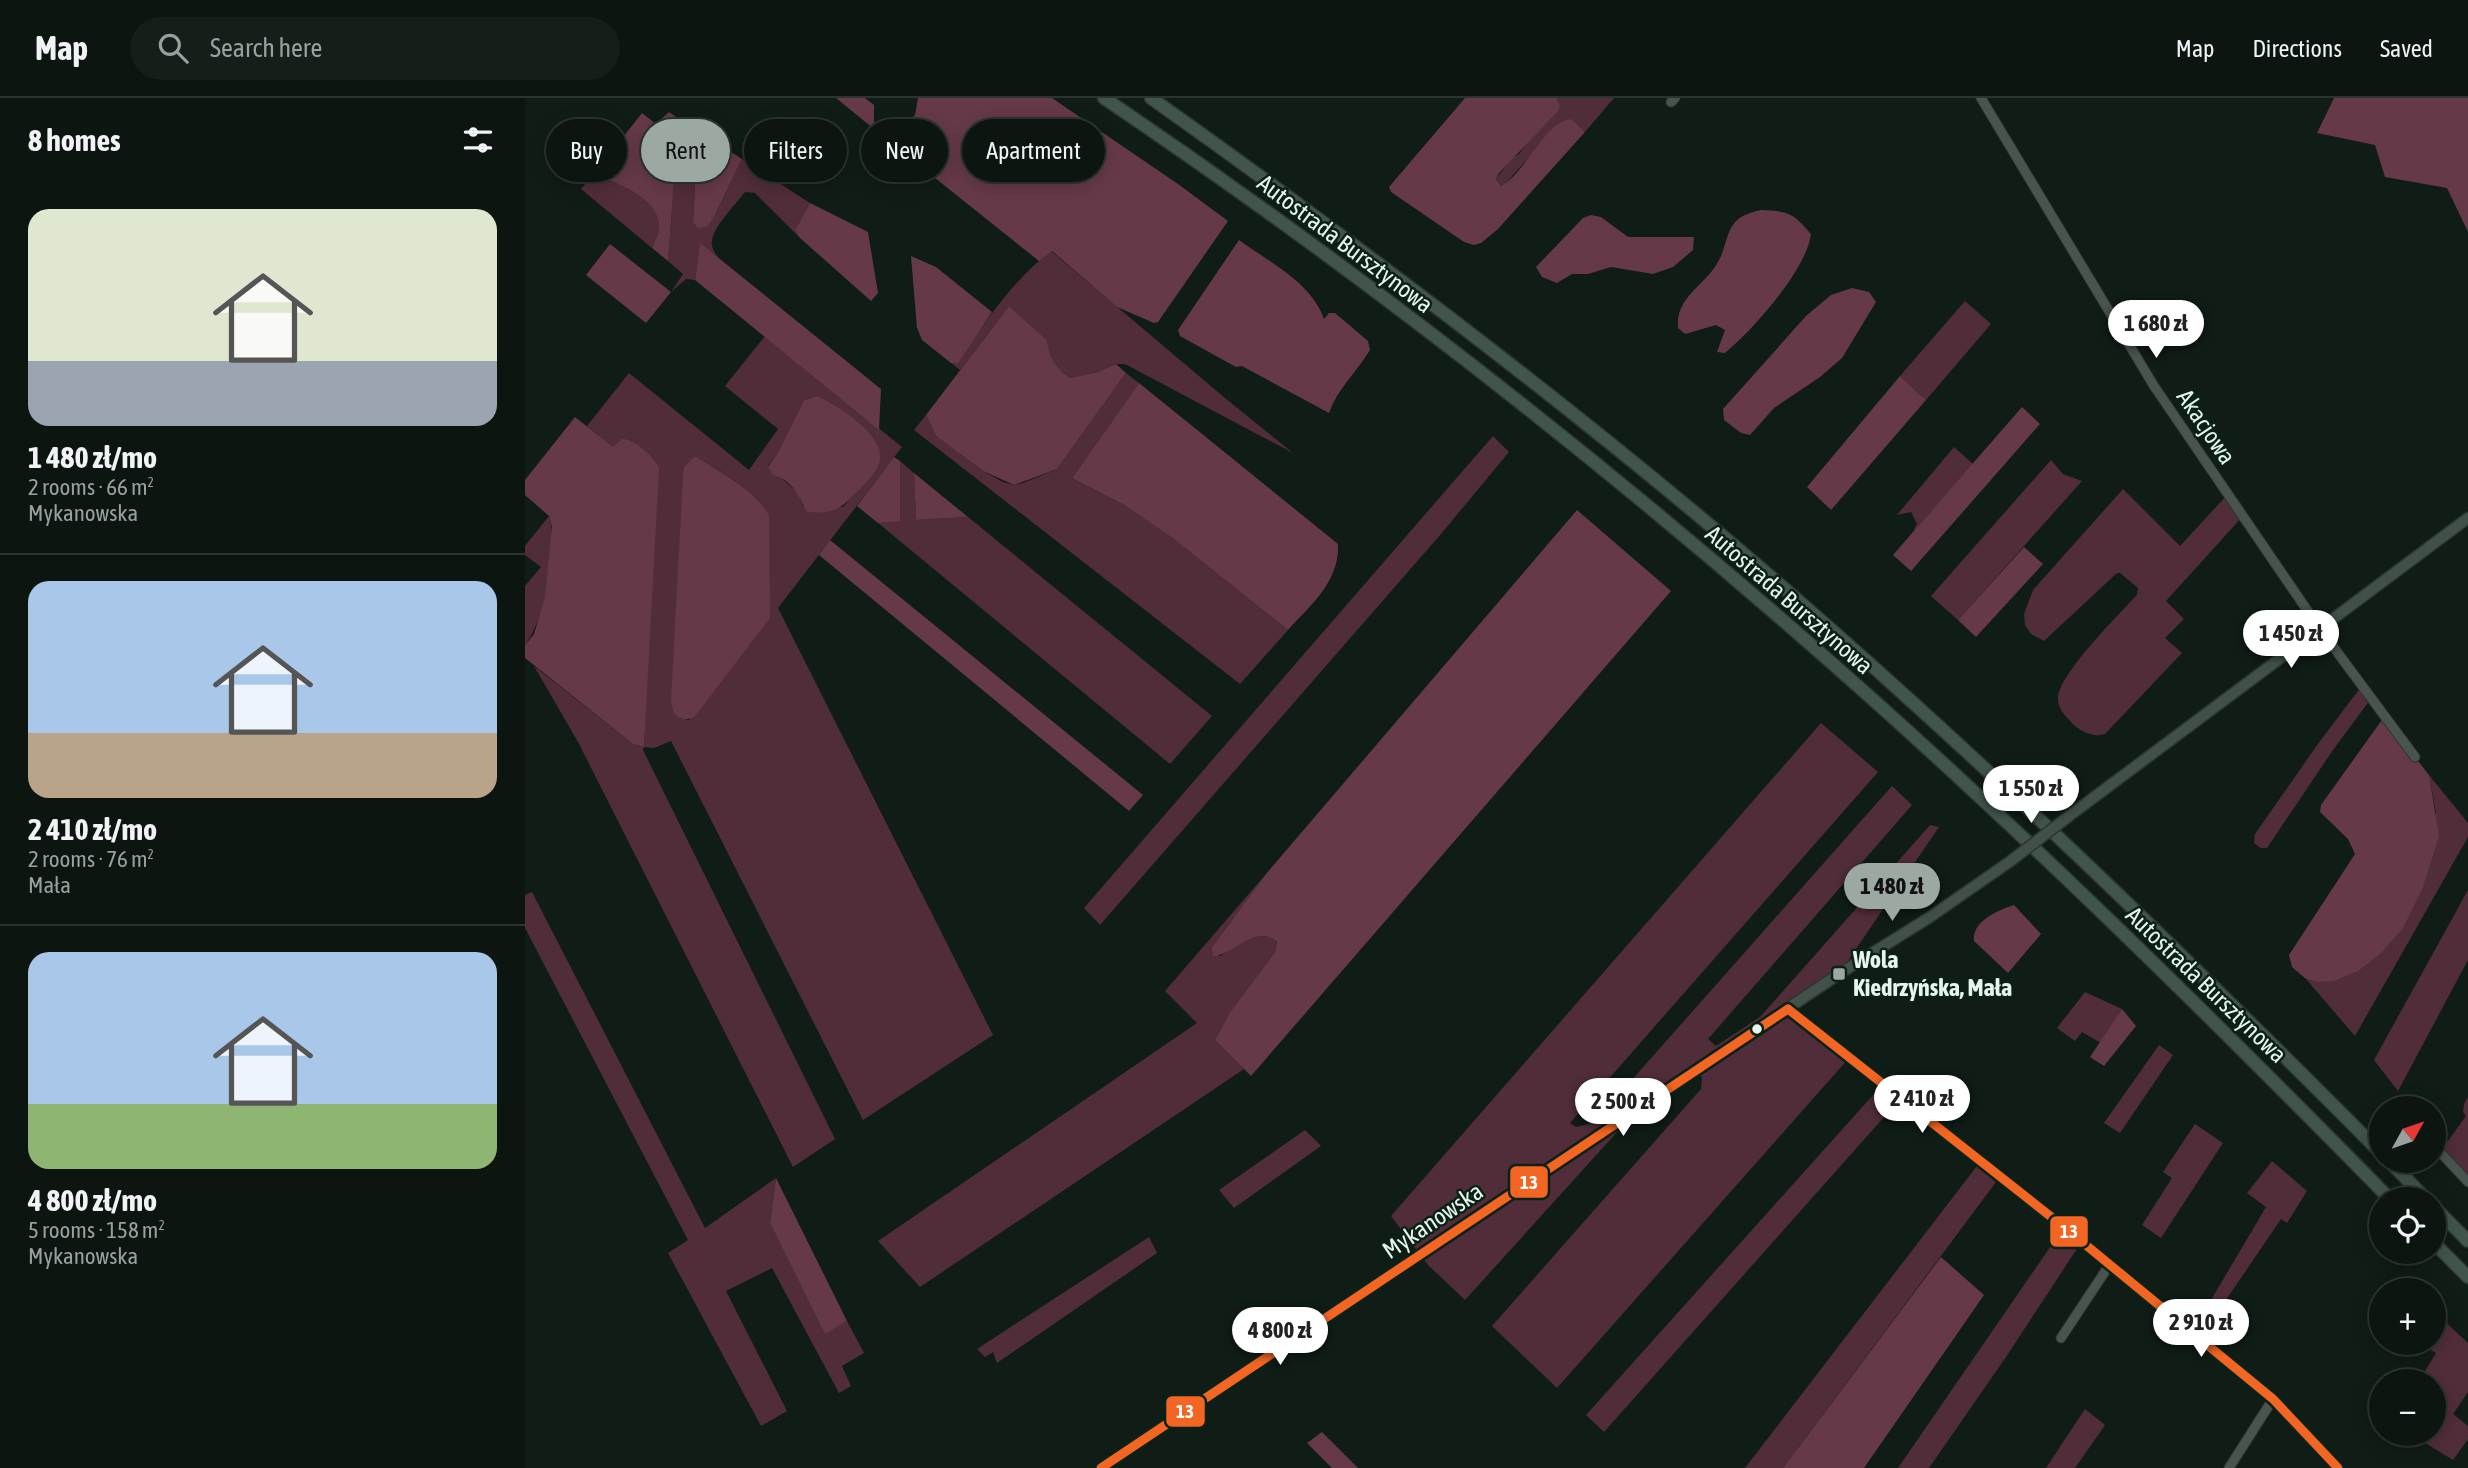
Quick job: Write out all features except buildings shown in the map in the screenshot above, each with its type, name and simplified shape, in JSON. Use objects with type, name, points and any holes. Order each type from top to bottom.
[{"type":"highway","name":"Autostrada Bursztynowa","points":[[1104,98],[1249,200],[1420,326],[1570,443],[1756,598],[1878,704],[2061,874],[2379,1187]]},
{"type":"highway","name":"Autostrada Bursztynowa","points":[[1151,98],[1418,292],[1622,453],[1778,583],[1902,692],[2063,841],[2369,1141]]},
{"type":"highway","points":[[2401,1173],[2414,1187]]},
{"type":"highway","points":[[2446,1219],[2468,1241]]},
{"type":"highway","points":[[2446,1255],[2468,1277]]},
{"type":"main road","name":"Mykanowska","points":[[1102,1468],[2012,860],[2468,518]]},
{"type":"street","name":"Akacjowa","points":[[1981,98],[2154,386],[2320,629],[2414,757]]},
{"type":"street","points":[[1789,1009],[2110,1264],[2273,1399],[2337,1468]]},
{"type":"street","points":[[2447,1160],[2468,1182]]},
{"type":"street","points":[[2061,1338],[2110,1264]]},
{"type":"street","points":[[2229,1468],[2273,1399]]},
{"type":"shaded area","points":[[836,98],[865,98],[874,105],[874,119],[862,119]]},
{"type":"shaded area","points":[[918,98],[1052,98],[1083,119],[962,119],[962,182],[1105,182],[1105,134],[1228,221],[1158,322],[1154,323],[1117,307],[1052,251],[1039,261],[940,182],[948,182],[948,119],[910,119],[915,115]]},
{"type":"shaded area","points":[[1465,98],[1559,98],[1558,111],[1499,173],[1496,179],[1501,186],[1519,170],[1544,137],[1562,122],[1572,119],[1585,132],[1498,229],[1481,243],[1474,245],[1464,242],[1391,192],[1389,187]]},
{"type":"shaded area","points":[[1559,98],[1614,98],[1585,132],[1572,119],[1560,123],[1501,186],[1496,179],[1511,159],[1519,154]]},
{"type":"shaded area","points":[[2334,98],[2468,98],[2468,232],[2447,188],[2385,177],[2375,145],[2317,133]]},
{"type":"shaded area","points":[[669,112],[679,119],[661,119]]},
{"type":"shaded area","points":[[642,113],[650,119],[641,119],[641,182],[674,182],[668,261],[652,248],[659,227],[652,207],[644,199],[612,182],[627,182],[627,132]]},
{"type":"shaded area","points":[[730,151],[742,159],[707,227],[698,228],[693,222],[695,182],[730,182]]},
{"type":"shaded area","points":[[742,159],[744,182],[778,182],[810,203],[795,230],[800,238],[755,193],[745,192],[713,235],[712,246],[718,258],[700,244],[695,280],[686,279],[671,292],[683,274],[668,261],[674,182],[695,182],[693,222],[714,217]]},
{"type":"shaded area","points":[[587,182],[612,182],[644,199],[657,216],[659,227],[652,248],[581,189]]},
{"type":"shaded area","points":[[810,203],[868,232],[878,293],[871,301],[800,238],[795,230]]},
{"type":"shaded area","points":[[1761,210],[1784,212],[1795,217],[1811,234],[1807,248],[1789,281],[1750,330],[1725,353],[1717,352],[1725,330],[1716,325],[1685,334],[1678,328],[1681,307],[1714,269],[1733,225],[1749,213]]},
{"type":"shaded area","points":[[1591,215],[1601,217],[1628,237],[1694,237],[1693,250],[1673,267],[1653,274],[1611,267],[1588,274],[1572,274],[1557,283],[1542,277],[1536,267],[1583,218]]},
{"type":"shaded area","points":[[1239,240],[1299,284],[1318,306],[1324,319],[1329,313],[1335,313],[1368,341],[1370,350],[1342,388],[1329,413],[1180,336],[1178,330]]},
{"type":"shaded area","points":[[700,243],[881,389],[879,430],[695,280]]},
{"type":"shaded area","points":[[610,244],[671,292],[646,323],[586,275]]},
{"type":"shaded area","points":[[1051,251],[1293,453],[1125,364],[1116,364],[1097,372],[1070,378],[1054,362],[1047,340],[1009,306],[960,370],[951,363],[958,364],[1011,289]]},
{"type":"shaded area","points":[[911,256],[936,267],[992,312],[958,364],[951,363],[922,340],[917,328]]},
{"type":"shaded area","points":[[1852,288],[1869,292],[1876,302],[1842,358],[1820,377],[1774,408],[1750,435],[1741,433],[1724,420],[1723,409],[1806,316],[1831,295]]},
{"type":"shaded area","points":[[1965,301],[1991,324],[1926,400],[1900,376]]},
{"type":"shaded area","points":[[1009,306],[1047,340],[1054,362],[1070,378],[1097,372],[1116,364],[1126,373],[1057,469],[1014,485],[983,471],[936,436],[926,415]]},
{"type":"shaded area","points":[[765,336],[902,447],[778,608],[993,1035],[863,1120],[671,741],[654,748],[644,747],[646,696],[613,448],[587,426],[629,373],[749,470],[778,429],[725,386]],"holes":[[[817,396],[873,474],[843,507],[803,506],[797,492],[768,466],[777,454],[804,400]],[[694,456],[725,474],[764,506],[769,515],[769,588],[689,720],[674,714]]]},
{"type":"shaded area","points":[[1126,373],[1139,383],[1072,478],[1124,505],[1174,538],[1288,630],[1240,684],[914,430],[926,415],[936,436],[983,471],[1003,482],[1014,485],[1023,483],[1057,469]]},
{"type":"shaded area","points":[[1900,376],[1926,400],[1831,510],[1807,487]]},
{"type":"shaded area","points":[[1139,383],[1338,544],[1334,570],[1329,581],[1288,630],[1173,538],[1124,505],[1072,478]]},
{"type":"shaded area","points":[[817,396],[846,413],[866,430],[879,449],[880,459],[872,476],[842,506],[831,511],[807,512],[790,485],[773,475],[768,467],[804,400]]},
{"type":"shaded area","points":[[2022,407],[2040,424],[1911,571],[1893,555]]},
{"type":"shaded area","points":[[575,417],[613,447],[622,439],[638,445],[659,468],[644,747],[633,744],[525,658],[525,645],[534,634],[545,597],[552,527],[549,516],[525,495],[525,480]]},
{"type":"shaded area","points":[[1493,436],[1509,452],[1441,534],[1100,925],[1084,908]]},
{"type":"shaded area","points":[[1954,447],[1973,464],[1913,532],[1917,524],[1911,512],[1897,515]]},
{"type":"shaded area","points":[[695,456],[746,489],[769,515],[770,618],[695,716],[684,719],[674,714],[671,701],[683,476],[684,467]]},
{"type":"shaded area","points":[[894,457],[900,461],[900,521],[878,523],[857,506]]},
{"type":"shaded area","points":[[2051,460],[2063,474],[2082,481],[1958,620],[1931,596]]},
{"type":"shaded area","points":[[900,461],[914,473],[916,520],[968,517],[1212,716],[1170,764],[878,523],[900,520]]},
{"type":"shaded area","points":[[914,473],[968,517],[916,520]]},
{"type":"shaded area","points":[[2123,489],[2180,546],[2228,494],[2243,516],[2166,601],[2184,619],[2165,638],[2182,653],[2105,734],[2096,735],[2078,728],[2064,714],[2058,703],[2060,689],[2091,645],[2137,595],[2138,588],[2117,573],[2044,641],[2031,634],[2025,625],[2024,614],[2033,590]]},
{"type":"shaded area","points":[[1577,510],[1671,591],[1251,1076],[1215,1040],[1230,1012],[1275,952],[1277,941],[1260,936],[1213,956],[1212,947],[1266,874]]},
{"type":"shaded area","points":[[549,516],[552,546],[549,582],[539,618],[525,645],[525,586],[541,567],[525,555],[525,546]]},
{"type":"shaded area","points":[[830,540],[1143,795],[1129,811],[819,555]]},
{"type":"shaded area","points":[[2024,547],[2043,564],[1976,637],[1958,620]]},
{"type":"shaded area","points":[[534,666],[633,744],[644,747],[643,750],[835,1139],[793,1167],[578,742]]},
{"type":"shaded area","points":[[2361,687],[2370,700],[2267,848],[2261,848],[2254,843],[2255,834]]},
{"type":"shaded area","points":[[2384,717],[2429,775],[2439,836],[2423,887],[2403,928],[2379,955],[2358,971],[2334,981],[2317,982],[2306,979],[2292,967],[2289,955],[2355,854],[2348,839],[2320,812],[2321,805]]},
{"type":"shaded area","points":[[1821,723],[1878,772],[1570,1123],[1576,1127],[1589,1124],[1599,1117],[1892,786],[1912,805],[1708,1039],[1716,1046],[1760,1017],[1930,825],[1939,827],[1839,974],[1789,1008],[1849,1058],[1557,1388],[1492,1326],[1701,1089],[1702,1077],[1697,1070],[1638,1109],[1465,1300],[1428,1265],[1391,1216]]},
{"type":"shaded area","points":[[2429,775],[2468,823],[2468,837],[2355,1036],[2306,979],[2317,982],[2436,813]]},
{"type":"shaded area","points":[[1266,874],[1212,947],[1220,956],[1255,937],[1277,940],[1275,952],[1230,1012],[1215,1040],[1244,1069],[920,1287],[878,1241],[1197,1023],[1165,991]]},
{"type":"shaded area","points":[[2468,890],[2468,960],[2398,1091],[2374,1060]]},
{"type":"shaded area","points":[[532,892],[705,1228],[776,1178],[770,1223],[825,1333],[847,1321],[864,1353],[842,1366],[851,1386],[839,1393],[772,1268],[726,1291],[787,1411],[761,1426],[668,1253],[688,1240],[525,928],[525,895]]},
{"type":"shaded area","points":[[2014,905],[2041,934],[2008,973],[1974,941],[1974,934],[1987,918]]},
{"type":"shaded area","points":[[2085,992],[2122,1009],[2101,1043],[2082,1032],[2075,1041],[2057,1028]]},
{"type":"shaded area","points":[[2122,1009],[2136,1026],[2104,1066],[2090,1057]]},
{"type":"shaded area","points":[[2159,1045],[2173,1055],[2120,1133],[2104,1123]]},
{"type":"shaded area","points":[[1882,1085],[1901,1098],[1604,1432],[1586,1415]]},
{"type":"shaded area","points":[[2468,1097],[2468,1182],[2447,1160],[2447,1142],[2466,1116],[2463,1112]]},
{"type":"shaded area","points":[[2195,1124],[2223,1143],[2161,1238],[2142,1225],[2172,1178],[2163,1172]]},
{"type":"shaded area","points":[[1305,1130],[1321,1146],[1234,1208],[1219,1190]]},
{"type":"shaded area","points":[[2272,1161],[2307,1191],[2287,1223],[2281,1219],[2200,1338],[2192,1332],[2266,1207],[2247,1193]]},
{"type":"shaded area","points":[[1980,1162],[1999,1178],[1783,1468],[1745,1468]]},
{"type":"shaded area","points":[[776,1178],[847,1321],[825,1334],[770,1223]]},
{"type":"shaded area","points":[[2064,1227],[2082,1241],[2006,1357],[1929,1468],[1898,1468]]},
{"type":"shaded area","points":[[1149,1237],[1157,1253],[997,1363],[993,1352],[985,1357],[977,1349]]},
{"type":"shaded area","points":[[1941,1257],[1984,1295],[1864,1468],[1783,1468]]},
{"type":"shaded area","points":[[2446,1323],[2468,1343],[2468,1392],[2453,1414],[2468,1426],[2468,1439],[2453,1460],[2430,1446],[2446,1446],[2446,1369],[2426,1369],[2435,1355],[2446,1355]]},
{"type":"shaded area","points":[[2085,1409],[2105,1425],[2075,1468],[2046,1468]]},
{"type":"shaded area","points":[[1322,1432],[1358,1468],[1332,1468],[1307,1443]]},
{"type":"transit line","name":"13","points":[[1788,1009],[2064,1227],[2273,1399],[2338,1468]]},
{"type":"transit line","name":"13","points":[[1101,1468],[1788,1009]]},
{"type":"place","name":"Wola Kiedrzyńska, Mała","points":[[1839,974]]}]
